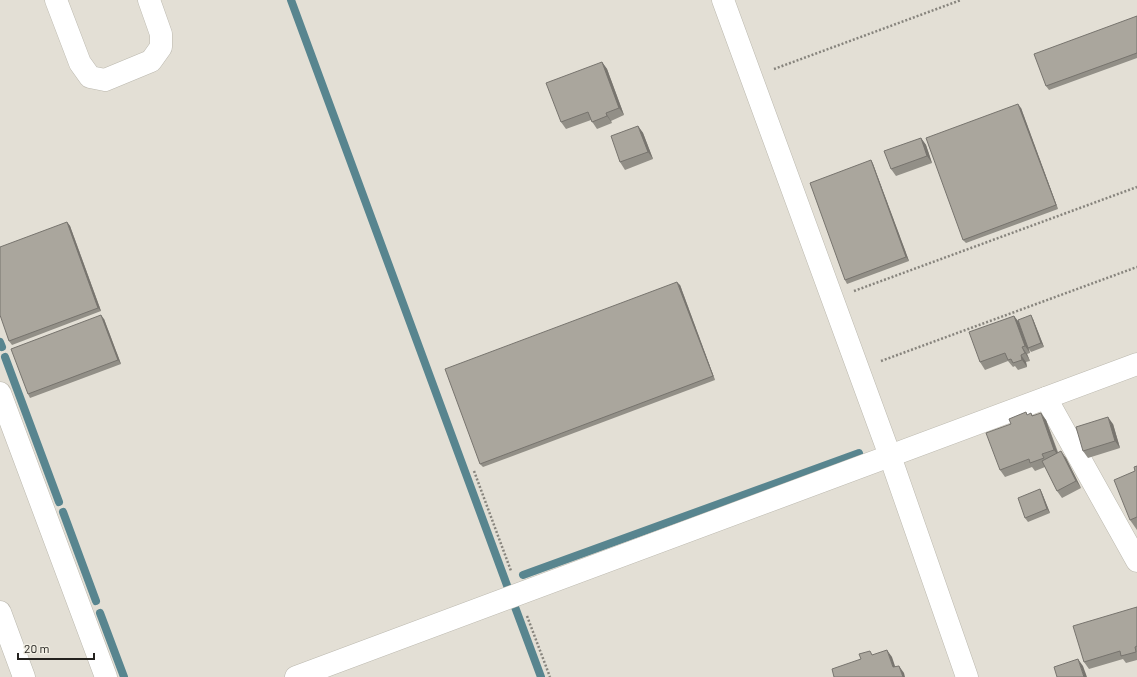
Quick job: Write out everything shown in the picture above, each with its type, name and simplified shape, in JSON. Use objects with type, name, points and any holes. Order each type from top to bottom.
[{"type":"street","points":[[56,0],[80,63],[90,77],[105,80],[151,61],[161,47],[161,34],[149,0]]},
{"type":"street","points":[[723,0],[890,456],[967,677]]},
{"type":"street","points":[[296,677],[1137,364]]},
{"type":"street","points":[[0,393],[106,677]]},
{"type":"street","points":[[1046,398],[1137,561]]},
{"type":"street","points":[[0,612],[24,677]]},
{"type":"path","points":[[751,77],[961,0]]},
{"type":"path","points":[[832,299],[1137,186]]},
{"type":"path","points":[[858,369],[1137,267]]},
{"type":"building","points":[[1137,16],[1137,53],[1046,86],[1034,54]]},
{"type":"building","points":[[602,62],[619,108],[606,113],[607,116],[592,122],[588,112],[561,122],[546,83]]},
{"type":"building","points":[[1018,104],[1056,205],[963,240],[926,138]]},
{"type":"building","points":[[638,126],[648,152],[620,162],[611,136]]},
{"type":"building","points":[[921,138],[927,156],[891,169],[884,151]]},
{"type":"building","points":[[871,160],[906,257],[845,280],[810,183]]},
{"type":"building","points":[[67,222],[98,308],[9,341],[0,315],[0,247]]},
{"type":"building","points":[[677,282],[713,376],[480,464],[445,369]]},
{"type":"building","points":[[101,315],[118,360],[28,394],[11,349]]},
{"type":"building","points":[[1031,315],[1041,343],[1028,348],[1018,320]]},
{"type":"building","points":[[1014,316],[1025,346],[1022,347],[1025,353],[1021,355],[1022,360],[1013,363],[1011,359],[1008,360],[1005,353],[980,362],[969,332]]},
{"type":"building","points":[[1026,412],[1027,415],[1031,413],[1032,416],[1041,413],[1054,450],[1042,454],[1044,458],[1030,463],[1029,459],[1000,470],[986,433],[1011,424],[1009,419]]},
{"type":"building","points":[[1108,417],[1115,441],[1083,451],[1076,427]]},
{"type":"building","points":[[1061,451],[1076,481],[1057,491],[1042,461]]},
{"type":"building","points":[[1137,466],[1137,517],[1130,520],[1114,480],[1135,471],[1134,467]]},
{"type":"building","points":[[1040,489],[1047,509],[1025,518],[1018,498]]},
{"type":"building","points":[[1137,607],[1136,652],[1121,656],[1120,651],[1084,662],[1073,626]]},
{"type":"building","points":[[887,650],[893,667],[899,666],[903,677],[834,677],[832,669],[861,659],[859,654],[870,651],[872,655]]},
{"type":"building","points":[[1078,659],[1084,677],[1057,677],[1054,667]]},
{"type":"waterway","points":[[291,0],[508,588]]},
{"type":"waterway","points":[[0,342],[2,347]]},
{"type":"waterway","points":[[5,357],[59,502]]},
{"type":"waterway","points":[[523,575],[859,453]]},
{"type":"waterway","points":[[63,512],[96,601]]},
{"type":"waterway","points":[[515,607],[541,677]]},
{"type":"waterway","points":[[100,613],[124,677]]}]
